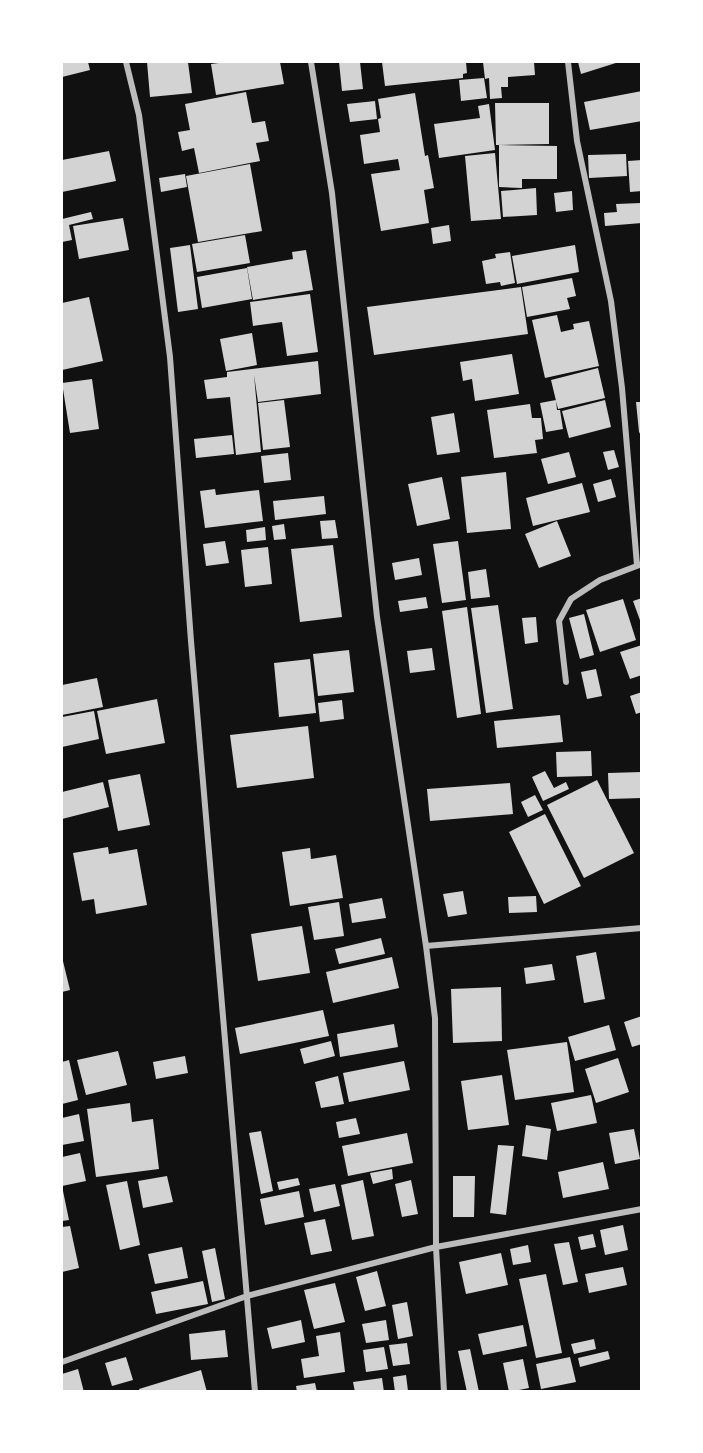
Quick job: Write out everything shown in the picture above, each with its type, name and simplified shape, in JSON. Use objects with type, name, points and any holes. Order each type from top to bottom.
[{"type":"street","points":[[126,62],[139,115],[170,357],[191,641],[255,1392]]},
{"type":"street","points":[[311,62],[332,193],[377,617],[435,1018],[436,1247],[444,1392]]},
{"type":"street","points":[[566,682],[559,621],[571,599],[600,580],[639,564],[611,301],[577,141],[568,62]]},
{"type":"street","points":[[426,946],[642,928]]},
{"type":"street","points":[[62,1362],[247,1296],[436,1247],[642,1209]]},
{"type":"building","points":[[62,62],[88,62],[90,70],[62,77]]},
{"type":"building","points":[[147,62],[188,62],[192,93],[150,97]]},
{"type":"building","points":[[280,62],[284,84],[216,95],[211,64]]},
{"type":"building","points":[[339,62],[360,62],[363,89],[342,91]]},
{"type":"building","points":[[382,62],[466,62],[467,73],[463,74],[463,78],[385,86]]},
{"type":"building","points":[[483,62],[534,62],[535,75],[508,77],[508,87],[501,87],[502,98],[490,99],[489,78],[485,79]]},
{"type":"building","points":[[578,62],[619,62],[581,74]]},
{"type":"building","points":[[484,78],[487,98],[461,101],[459,80]]},
{"type":"building","points":[[642,91],[642,121],[590,130],[584,102]]},
{"type":"building","points":[[246,92],[252,123],[265,121],[269,141],[256,143],[260,161],[199,173],[194,148],[182,151],[178,132],[190,130],[185,104]]},
{"type":"building","points":[[415,93],[425,156],[428,155],[434,188],[424,190],[429,223],[381,231],[371,174],[400,170],[398,159],[364,164],[360,135],[380,132],[378,119],[381,118],[378,99]]},
{"type":"building","points":[[375,101],[377,119],[350,122],[347,104]]},
{"type":"building","points":[[495,103],[549,103],[549,144],[496,145]]},
{"type":"building","points":[[489,104],[495,150],[439,158],[434,124],[480,118],[478,106]]},
{"type":"building","points":[[499,145],[557,146],[557,179],[522,179],[522,188],[499,187]]},
{"type":"building","points":[[109,151],[116,181],[62,192],[62,160]]},
{"type":"building","points":[[495,153],[501,219],[471,221],[465,156]]},
{"type":"building","points":[[626,154],[627,176],[589,178],[588,155]]},
{"type":"building","points":[[642,160],[642,191],[630,192],[628,161]]},
{"type":"building","points":[[250,164],[262,231],[198,242],[186,176]]},
{"type":"building","points":[[185,174],[187,187],[161,192],[159,178]]},
{"type":"building","points":[[536,188],[537,215],[503,217],[501,191]]},
{"type":"building","points":[[572,191],[573,210],[556,212],[554,193]]},
{"type":"building","points":[[641,203],[642,223],[605,226],[604,213],[617,212],[616,204]]},
{"type":"building","points":[[91,212],[93,219],[69,225],[72,240],[62,242],[62,219]]},
{"type":"building","points":[[123,218],[129,250],[79,259],[73,226]]},
{"type":"building","points":[[449,225],[451,241],[433,244],[431,228]]},
{"type":"building","points":[[245,235],[250,263],[197,272],[192,244]]},
{"type":"building","points":[[190,245],[198,309],[178,312],[170,248]]},
{"type":"building","points":[[575,245],[579,272],[517,284],[512,256]]},
{"type":"building","points":[[306,250],[313,290],[253,300],[247,267],[293,259],[292,252]]},
{"type":"building","points":[[510,252],[515,283],[501,286],[500,282],[486,284],[482,261],[496,258],[495,254]]},
{"type":"building","points":[[247,268],[252,299],[202,308],[197,277]]},
{"type":"building","points":[[572,278],[576,296],[567,298],[570,309],[527,317],[522,287]]},
{"type":"building","points":[[521,287],[528,334],[374,355],[367,307]]},
{"type":"building","points":[[310,294],[318,352],[287,356],[282,322],[253,326],[250,302]]},
{"type":"building","points":[[89,297],[103,361],[62,370],[62,303]]},
{"type":"building","points":[[557,315],[561,332],[574,329],[573,324],[589,321],[599,366],[545,378],[532,320]]},
{"type":"building","points":[[252,333],[257,365],[226,371],[220,339]]},
{"type":"building","points":[[512,354],[519,394],[475,401],[472,379],[463,381],[460,362]]},
{"type":"building","points":[[318,361],[321,394],[258,402],[254,375],[261,452],[236,455],[230,397],[207,399],[204,380],[227,377],[227,372]]},
{"type":"building","points":[[598,368],[605,398],[558,409],[551,380]]},
{"type":"building","points":[[92,379],[99,429],[70,433],[62,383]]},
{"type":"building","points":[[284,400],[290,447],[263,450],[258,403]]},
{"type":"building","points":[[556,400],[563,429],[546,432],[540,403]]},
{"type":"building","points":[[605,400],[611,427],[569,438],[562,411]]},
{"type":"building","points":[[636,402],[642,402],[642,437],[639,432]]},
{"type":"building","points":[[530,404],[532,418],[541,418],[543,439],[535,440],[537,453],[494,458],[487,410]]},
{"type":"building","points":[[454,413],[460,452],[437,455],[431,417]]},
{"type":"building","points":[[232,435],[234,454],[196,458],[194,439]]},
{"type":"building","points":[[614,450],[619,467],[608,470],[603,452]]},
{"type":"building","points":[[569,452],[576,477],[548,484],[541,459]]},
{"type":"building","points":[[288,453],[291,480],[264,483],[261,456]]},
{"type":"building","points":[[506,472],[511,529],[467,533],[461,477]]},
{"type":"building","points":[[442,477],[450,519],[417,526],[408,484]]},
{"type":"building","points":[[611,479],[616,497],[598,502],[593,484]]},
{"type":"building","points":[[582,483],[590,512],[533,526],[526,498]]},
{"type":"building","points":[[215,489],[216,495],[259,490],[263,521],[205,528],[200,491]]},
{"type":"building","points":[[324,496],[326,514],[275,520],[273,501]]},
{"type":"building","points":[[335,520],[338,538],[322,539],[320,521]]},
{"type":"building","points":[[557,521],[571,556],[539,568],[525,534]]},
{"type":"building","points":[[284,524],[286,539],[274,540],[272,526]]},
{"type":"building","points":[[265,527],[266,540],[247,542],[246,530]]},
{"type":"building","points":[[225,541],[229,563],[206,566],[203,544]]},
{"type":"building","points":[[458,541],[466,600],[442,603],[433,544]]},
{"type":"building","points":[[333,545],[342,617],[300,622],[291,549]]},
{"type":"building","points":[[268,547],[272,584],[245,587],[241,550]]},
{"type":"building","points":[[419,558],[422,575],[395,580],[392,563]]},
{"type":"building","points":[[486,569],[490,597],[471,599],[468,572]]},
{"type":"building","points":[[426,597],[428,608],[400,612],[398,601]]},
{"type":"building","points":[[642,598],[642,623],[641,623],[633,601]]},
{"type":"building","points":[[623,599],[636,640],[600,652],[586,610]]},
{"type":"building","points":[[498,605],[513,709],[486,713],[471,608]]},
{"type":"building","points":[[467,607],[481,714],[457,718],[442,611]]},
{"type":"building","points":[[584,614],[594,655],[580,659],[569,618]]},
{"type":"building","points":[[536,617],[538,642],[525,644],[522,618]]},
{"type":"building","points":[[642,645],[642,675],[630,679],[620,652]]},
{"type":"building","points":[[432,648],[435,670],[410,673],[407,651]]},
{"type":"building","points":[[349,650],[354,692],[318,696],[313,654]]},
{"type":"building","points":[[310,659],[316,713],[279,717],[274,663]]},
{"type":"building","points":[[596,669],[602,696],[587,699],[581,672]]},
{"type":"building","points":[[97,678],[103,707],[62,715],[62,685]]},
{"type":"building","points":[[642,692],[642,712],[636,714],[630,696]]},
{"type":"building","points":[[157,699],[165,743],[106,754],[97,711]]},
{"type":"building","points":[[342,700],[344,719],[320,722],[318,703]]},
{"type":"building","points":[[94,711],[99,739],[62,747],[62,717]]},
{"type":"building","points":[[560,715],[563,742],[497,748],[494,721]]},
{"type":"building","points":[[308,726],[314,778],[237,788],[230,735]]},
{"type":"building","points":[[591,751],[592,776],[557,777],[556,752]]},
{"type":"building","points":[[545,771],[554,788],[566,782],[569,789],[543,801],[532,777]]},
{"type":"building","points":[[642,772],[642,798],[609,799],[608,773]]},
{"type":"building","points":[[140,774],[150,825],[118,831],[108,780]]},
{"type":"building","points":[[597,780],[634,853],[584,878],[547,805]]},
{"type":"building","points":[[103,782],[109,807],[62,819],[62,792]]},
{"type":"building","points":[[510,783],[513,814],[430,821],[427,789]]},
{"type":"building","points":[[535,795],[543,810],[528,817],[521,802]]},
{"type":"building","points":[[545,814],[581,886],[544,904],[509,832]]},
{"type":"building","points":[[108,847],[109,854],[137,849],[147,905],[96,914],[94,899],[82,901],[73,853]]},
{"type":"building","points":[[310,848],[311,859],[336,855],[343,898],[290,906],[282,852]]},
{"type":"building","points":[[463,891],[467,914],[448,917],[443,894]]},
{"type":"building","points":[[536,896],[537,912],[509,913],[508,897]]},
{"type":"building","points":[[382,898],[386,918],[352,923],[349,904]]},
{"type":"building","points":[[339,902],[344,936],[314,940],[308,907]]},
{"type":"building","points":[[302,926],[310,973],[258,981],[251,934]]},
{"type":"building","points":[[381,938],[385,954],[339,964],[335,949]]},
{"type":"building","points":[[596,952],[605,999],[584,1003],[576,956]]},
{"type":"building","points":[[62,957],[70,990],[62,992]]},
{"type":"building","points":[[392,957],[399,988],[333,1003],[326,972]]},
{"type":"building","points":[[552,964],[555,980],[526,984],[524,968]]},
{"type":"building","points":[[501,987],[502,1041],[453,1043],[451,989]]},
{"type":"building","points":[[323,1010],[329,1036],[240,1054],[235,1028]]},
{"type":"building","points":[[642,1016],[642,1044],[632,1047],[624,1022]]},
{"type":"building","points":[[394,1024],[398,1047],[340,1057],[337,1034]]},
{"type":"building","points":[[609,1025],[616,1050],[575,1061],[568,1037]]},
{"type":"building","points":[[331,1041],[335,1056],[304,1064],[300,1049]]},
{"type":"building","points":[[567,1042],[574,1092],[515,1100],[507,1050]]},
{"type":"building","points":[[118,1051],[127,1085],[86,1095],[77,1060]]},
{"type":"building","points":[[185,1056],[188,1073],[156,1079],[153,1062]]},
{"type":"building","points":[[618,1058],[629,1092],[596,1103],[585,1069]]},
{"type":"building","points":[[69,1060],[78,1100],[62,1104],[62,1062]]},
{"type":"building","points":[[404,1061],[410,1090],[349,1102],[343,1073]]},
{"type":"building","points":[[502,1075],[509,1125],[468,1130],[461,1081]]},
{"type":"building","points":[[338,1076],[344,1104],[321,1108],[315,1082]]},
{"type":"building","points":[[591,1095],[597,1123],[557,1131],[551,1103]]},
{"type":"building","points":[[130,1103],[132,1122],[153,1119],[159,1169],[96,1177],[87,1109]]},
{"type":"building","points":[[79,1114],[84,1141],[62,1145],[62,1118]]},
{"type":"building","points":[[356,1118],[360,1134],[339,1138],[336,1122]]},
{"type":"building","points":[[526,1125],[551,1129],[547,1160],[522,1156]]},
{"type":"building","points":[[634,1129],[640,1159],[615,1164],[609,1133]]},
{"type":"building","points":[[261,1131],[273,1191],[261,1194],[249,1133]]},
{"type":"building","points":[[407,1133],[413,1163],[348,1176],[342,1146]]},
{"type":"building","points":[[498,1145],[514,1146],[506,1215],[490,1213]]},
{"type":"building","points":[[80,1153],[86,1181],[62,1186],[62,1157]]},
{"type":"building","points":[[603,1162],[609,1189],[563,1198],[558,1172]]},
{"type":"building","points":[[392,1169],[393,1179],[373,1184],[370,1173]]},
{"type":"building","points":[[167,1176],[173,1202],[143,1208],[138,1181]]},
{"type":"building","points":[[453,1176],[475,1176],[474,1217],[453,1217]]},
{"type":"building","points":[[298,1178],[300,1185],[279,1190],[277,1182]]},
{"type":"building","points":[[363,1180],[374,1236],[352,1240],[341,1185]]},
{"type":"building","points":[[411,1180],[418,1214],[402,1217],[395,1184]]},
{"type":"building","points":[[127,1181],[140,1245],[120,1250],[106,1185]]},
{"type":"building","points":[[335,1184],[340,1206],[314,1212],[309,1189]]},
{"type":"building","points":[[62,1191],[69,1220],[62,1221]]},
{"type":"building","points":[[299,1191],[304,1217],[265,1225],[260,1199]]},
{"type":"building","points":[[325,1219],[332,1251],[311,1255],[304,1223]]},
{"type":"building","points":[[623,1225],[628,1250],[605,1255],[600,1230]]},
{"type":"building","points":[[70,1226],[79,1268],[62,1272],[62,1227]]},
{"type":"building","points":[[593,1234],[596,1247],[581,1250],[578,1237]]},
{"type":"building","points":[[569,1242],[578,1282],[563,1285],[554,1244]]},
{"type":"building","points":[[528,1245],[531,1262],[513,1265],[510,1249]]},
{"type":"building","points":[[182,1247],[188,1278],[155,1284],[148,1254]]},
{"type":"building","points":[[215,1248],[225,1299],[212,1302],[202,1251]]},
{"type":"building","points":[[501,1253],[508,1285],[466,1294],[459,1262]]},
{"type":"building","points":[[623,1267],[627,1285],[589,1293],[585,1274]]},
{"type":"building","points":[[377,1271],[386,1306],[365,1311],[356,1277]]},
{"type":"building","points":[[546,1274],[562,1353],[536,1358],[519,1279]]},
{"type":"building","points":[[203,1281],[208,1304],[156,1314],[151,1292]]},
{"type":"building","points":[[335,1283],[345,1322],[314,1329],[304,1290]]},
{"type":"building","points":[[407,1302],[413,1336],[398,1339],[392,1305]]},
{"type":"building","points":[[301,1320],[305,1342],[272,1349],[267,1328]]},
{"type":"building","points":[[386,1320],[389,1340],[366,1343],[362,1324]]},
{"type":"building","points":[[523,1325],[527,1346],[483,1355],[478,1334]]},
{"type":"building","points":[[225,1330],[228,1357],[191,1360],[189,1334]]},
{"type":"building","points":[[340,1332],[345,1372],[304,1378],[301,1359],[319,1356],[316,1336]]},
{"type":"building","points":[[594,1339],[596,1349],[574,1354],[571,1344]]},
{"type":"building","points":[[407,1343],[410,1364],[393,1366],[389,1345]]},
{"type":"building","points":[[384,1347],[388,1369],[366,1372],[363,1350]]},
{"type":"building","points":[[470,1349],[479,1392],[467,1392],[458,1351]]},
{"type":"building","points":[[608,1351],[610,1359],[580,1367],[578,1358]]},
{"type":"building","points":[[126,1357],[133,1380],[112,1386],[105,1363]]},
{"type":"building","points":[[570,1357],[576,1382],[541,1389],[536,1364]]},
{"type":"building","points":[[523,1359],[529,1388],[509,1392],[503,1363]]},
{"type":"building","points":[[78,1369],[84,1392],[63,1392],[62,1374]]},
{"type":"building","points":[[201,1370],[207,1392],[140,1392],[139,1389]]},
{"type":"building","points":[[406,1375],[408,1391],[395,1392],[393,1377]]},
{"type":"building","points":[[382,1378],[384,1392],[355,1392],[353,1382]]},
{"type":"building","points":[[315,1383],[317,1392],[297,1392],[296,1386]]}]
